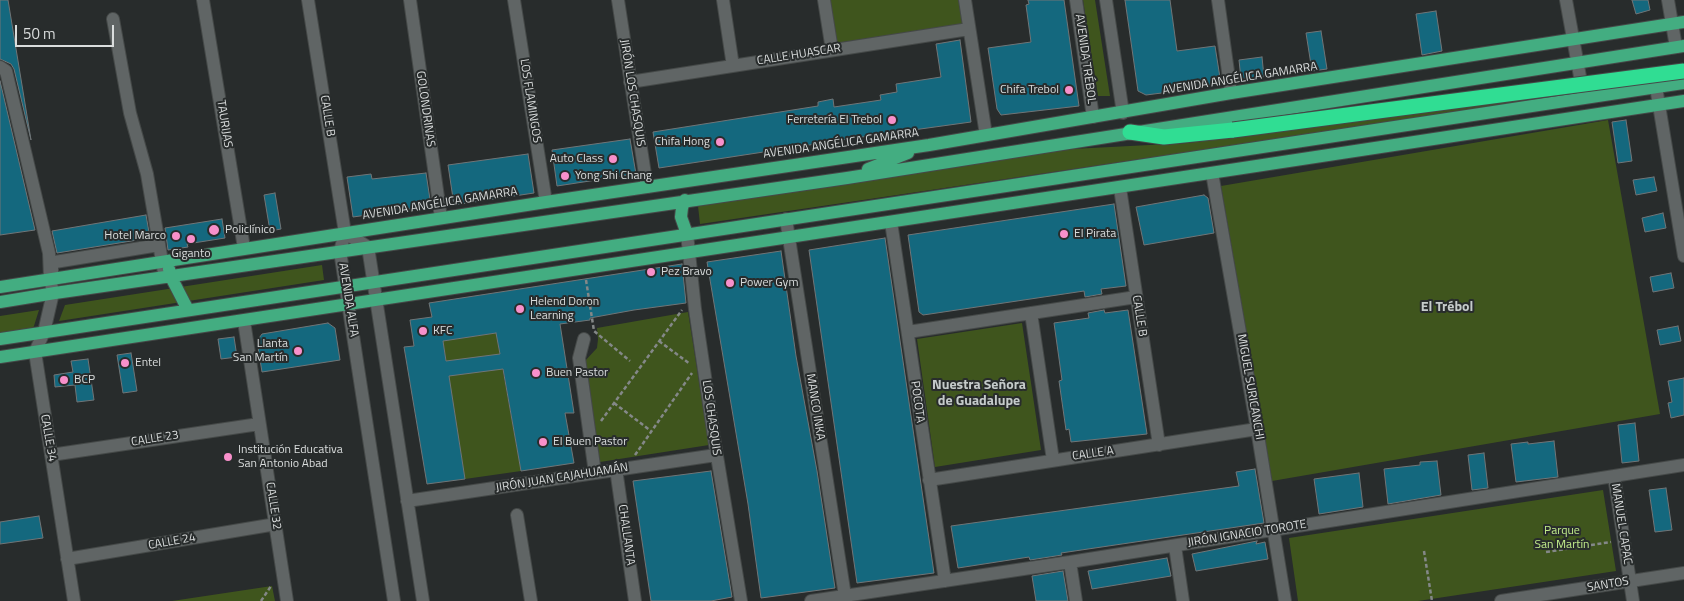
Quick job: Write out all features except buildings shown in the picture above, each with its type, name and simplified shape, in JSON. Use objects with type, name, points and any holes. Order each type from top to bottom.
[{"type":"highway","points":[[1130,132],[1164,137],[1233,130],[1684,71]]},
{"type":"main road","name":"AVENIDA ANGÉLICA GAMARRA","points":[[0,286],[929,145],[1231,93],[1678,23]]},
{"type":"main road","points":[[0,302],[685,200],[847,178],[1680,46]]},
{"type":"main road","points":[[0,339],[1049,178],[1146,166],[1684,83]]},
{"type":"main road","points":[[0,358],[1684,101]]},
{"type":"main road","points":[[847,178],[929,145]]},
{"type":"main road","points":[[1120,188],[1146,166]]},
{"type":"main road","points":[[685,200],[681,217],[687,234]]},
{"type":"main road","points":[[165,261],[168,277],[188,310]]},
{"type":"street","name":"TAURIJAS","points":[[204,0],[244,248]]},
{"type":"street","name":"CALLE B","points":[[308,0],[345,233]]},
{"type":"street","name":"GOLONDRINAS","points":[[410,0],[441,218]]},
{"type":"street","name":"LOS FLAMINGOS","points":[[514,0],[546,202]]},
{"type":"street","name":"JIRÓN LOS CHASQUIS","points":[[618,0],[646,187]]},
{"type":"street","points":[[723,0],[733,66]]},
{"type":"street","points":[[824,0],[832,50]]},
{"type":"street","points":[[965,0],[986,135]]},
{"type":"street","name":"AVENIDA TRÉBOL","points":[[1076,0],[1093,117]]},
{"type":"street","points":[[1106,0],[1123,112]]},
{"type":"street","points":[[1218,0],[1231,93]]},
{"type":"street","points":[[1566,0],[1584,98]]},
{"type":"street","points":[[1668,0],[1678,23],[1680,46]]},
{"type":"street","points":[[113,19],[130,113],[147,174],[159,245],[165,261]]},
{"type":"street","name":"CALLE HUASCAR","points":[[630,82],[969,29]]},
{"type":"street","points":[[0,67],[6,71],[50,253],[54,293],[44,332],[35,352]]},
{"type":"street","points":[[1656,87],[1684,256]]},
{"type":"street","name":"MIGUEL SURICANCHI","points":[[1212,173],[1285,601]]},
{"type":"street","name":"CALLE B","points":[[1120,188],[1159,445]]},
{"type":"street","name":"MANCO INKA","points":[[786,219],[845,596]]},
{"type":"street","name":"POCOTA","points":[[891,222],[928,480],[945,581]]},
{"type":"street","points":[[345,233],[368,247],[423,601]]},
{"type":"street","name":"AVENIDA ALFA","points":[[345,233],[340,251],[394,601]]},
{"type":"street","name":"LOS CHASQUIS","points":[[687,234],[716,455],[740,601]]},
{"type":"street","points":[[51,278],[52,264],[55,262],[159,245]]},
{"type":"street","points":[[908,332],[1136,297]]},
{"type":"street","points":[[1031,313],[1052,460]]},
{"type":"street","name":"CALLE 32","points":[[244,321],[287,601]]},
{"type":"street","points":[[584,338],[579,358],[596,473]]},
{"type":"street","name":"CALLE 34","points":[[35,352],[74,601]]},
{"type":"street","name":"CALLE 23","points":[[51,455],[259,424]]},
{"type":"street","name":"CALLE A","points":[[928,480],[1257,429]]},
{"type":"street","name":"JIRÓN JUAN CAJAHUAMÁN","points":[[407,501],[716,455]]},
{"type":"street","name":"JIRÓN IGNACIO TOROTE","points":[[811,601],[1175,546],[1684,465]]},
{"type":"street","name":"CHALLANTA","points":[[621,468],[635,601]]},
{"type":"street","name":"MANUEL CAPAC","points":[[1614,476],[1633,601]]},
{"type":"street","points":[[517,515],[531,601]]},
{"type":"street","name":"CALLE 24","points":[[68,560],[276,524]]},
{"type":"street","points":[[1175,546],[1183,601]]},
{"type":"street","points":[[1070,562],[1076,601]]},
{"type":"street","name":"SANTOS","points":[[1501,601],[1684,573]]},
{"type":"path","points":[[585,269],[594,331],[630,361]]},
{"type":"path","points":[[591,434],[682,310]]},
{"type":"path","points":[[621,468],[651,431],[696,369],[659,341]]},
{"type":"path","points":[[614,403],[651,431]]},
{"type":"path","points":[[1546,552],[1624,540]]},
{"type":"path","points":[[1424,551],[1432,601]]},
{"type":"path","points":[[261,601],[271,586]]},
{"type":"green space","points":[[830,0],[959,0],[963,24],[837,43]]},
{"type":"green space","points":[[1083,0],[1095,0],[1110,96],[1098,96]]},
{"type":"green space","points":[[1566,89],[1569,96],[700,224],[698,206],[1072,149],[1188,143]]},
{"type":"green space","points":[[1608,120],[1660,414],[1272,481],[1221,186]]},
{"type":"green space","points":[[322,265],[324,280],[59,321],[65,305]]},
{"type":"green space","points":[[39,310],[33,329],[0,334],[0,316]]},
{"type":"green space","points":[[688,312],[709,445],[600,462],[585,361],[597,348],[597,328]]},
{"type":"green space","points":[[1022,323],[1041,450],[935,467],[917,339]]},
{"type":"green space","points":[[496,333],[521,471],[465,479],[443,341]]},
{"type":"green space","name":"Parque San Martín","points":[[1603,490],[1616,571],[1418,601],[1298,601],[1289,538]]},
{"type":"green space","points":[[272,586],[275,601],[172,601]]},
{"type":"place","name":"Chifa Trebol","points":[[1069,90]]},
{"type":"place","name":"Ferretería El Trebol","points":[[892,120]]},
{"type":"place","name":"Chifa Hong","points":[[720,142]]},
{"type":"place","name":"Auto Class","points":[[613,159]]},
{"type":"place","name":"Yong Shi Chang","points":[[565,176]]},
{"type":"place","name":"Policlínico","points":[[214,230]]},
{"type":"place","name":"El Pirata","points":[[1064,234]]},
{"type":"place","name":"Hotel Marco","points":[[176,236]]},
{"type":"place","name":"Giganto","points":[[191,239]]},
{"type":"place","name":"Pez Bravo","points":[[651,272]]},
{"type":"place","name":"Power Gym","points":[[730,283]]},
{"type":"place","name":"Helend Doron Learning","points":[[520,309]]},
{"type":"place","name":"KFC","points":[[423,331]]},
{"type":"place","name":"Llanta San Martín","points":[[298,351]]},
{"type":"place","name":"Entel","points":[[125,363]]},
{"type":"place","name":"Buen Pastor","points":[[536,373]]},
{"type":"place","name":"BCP","points":[[64,380]]},
{"type":"place","name":"El Buen Pastor","points":[[543,442]]},
{"type":"place","name":"Institución Educativa San Antonio Abad","points":[[228,457]]},
{"type":"district","name":"El Trébol","points":[[1447,308]]},
{"type":"district","name":"Nuestra Señora de Guadalupe","points":[[979,394]]}]
